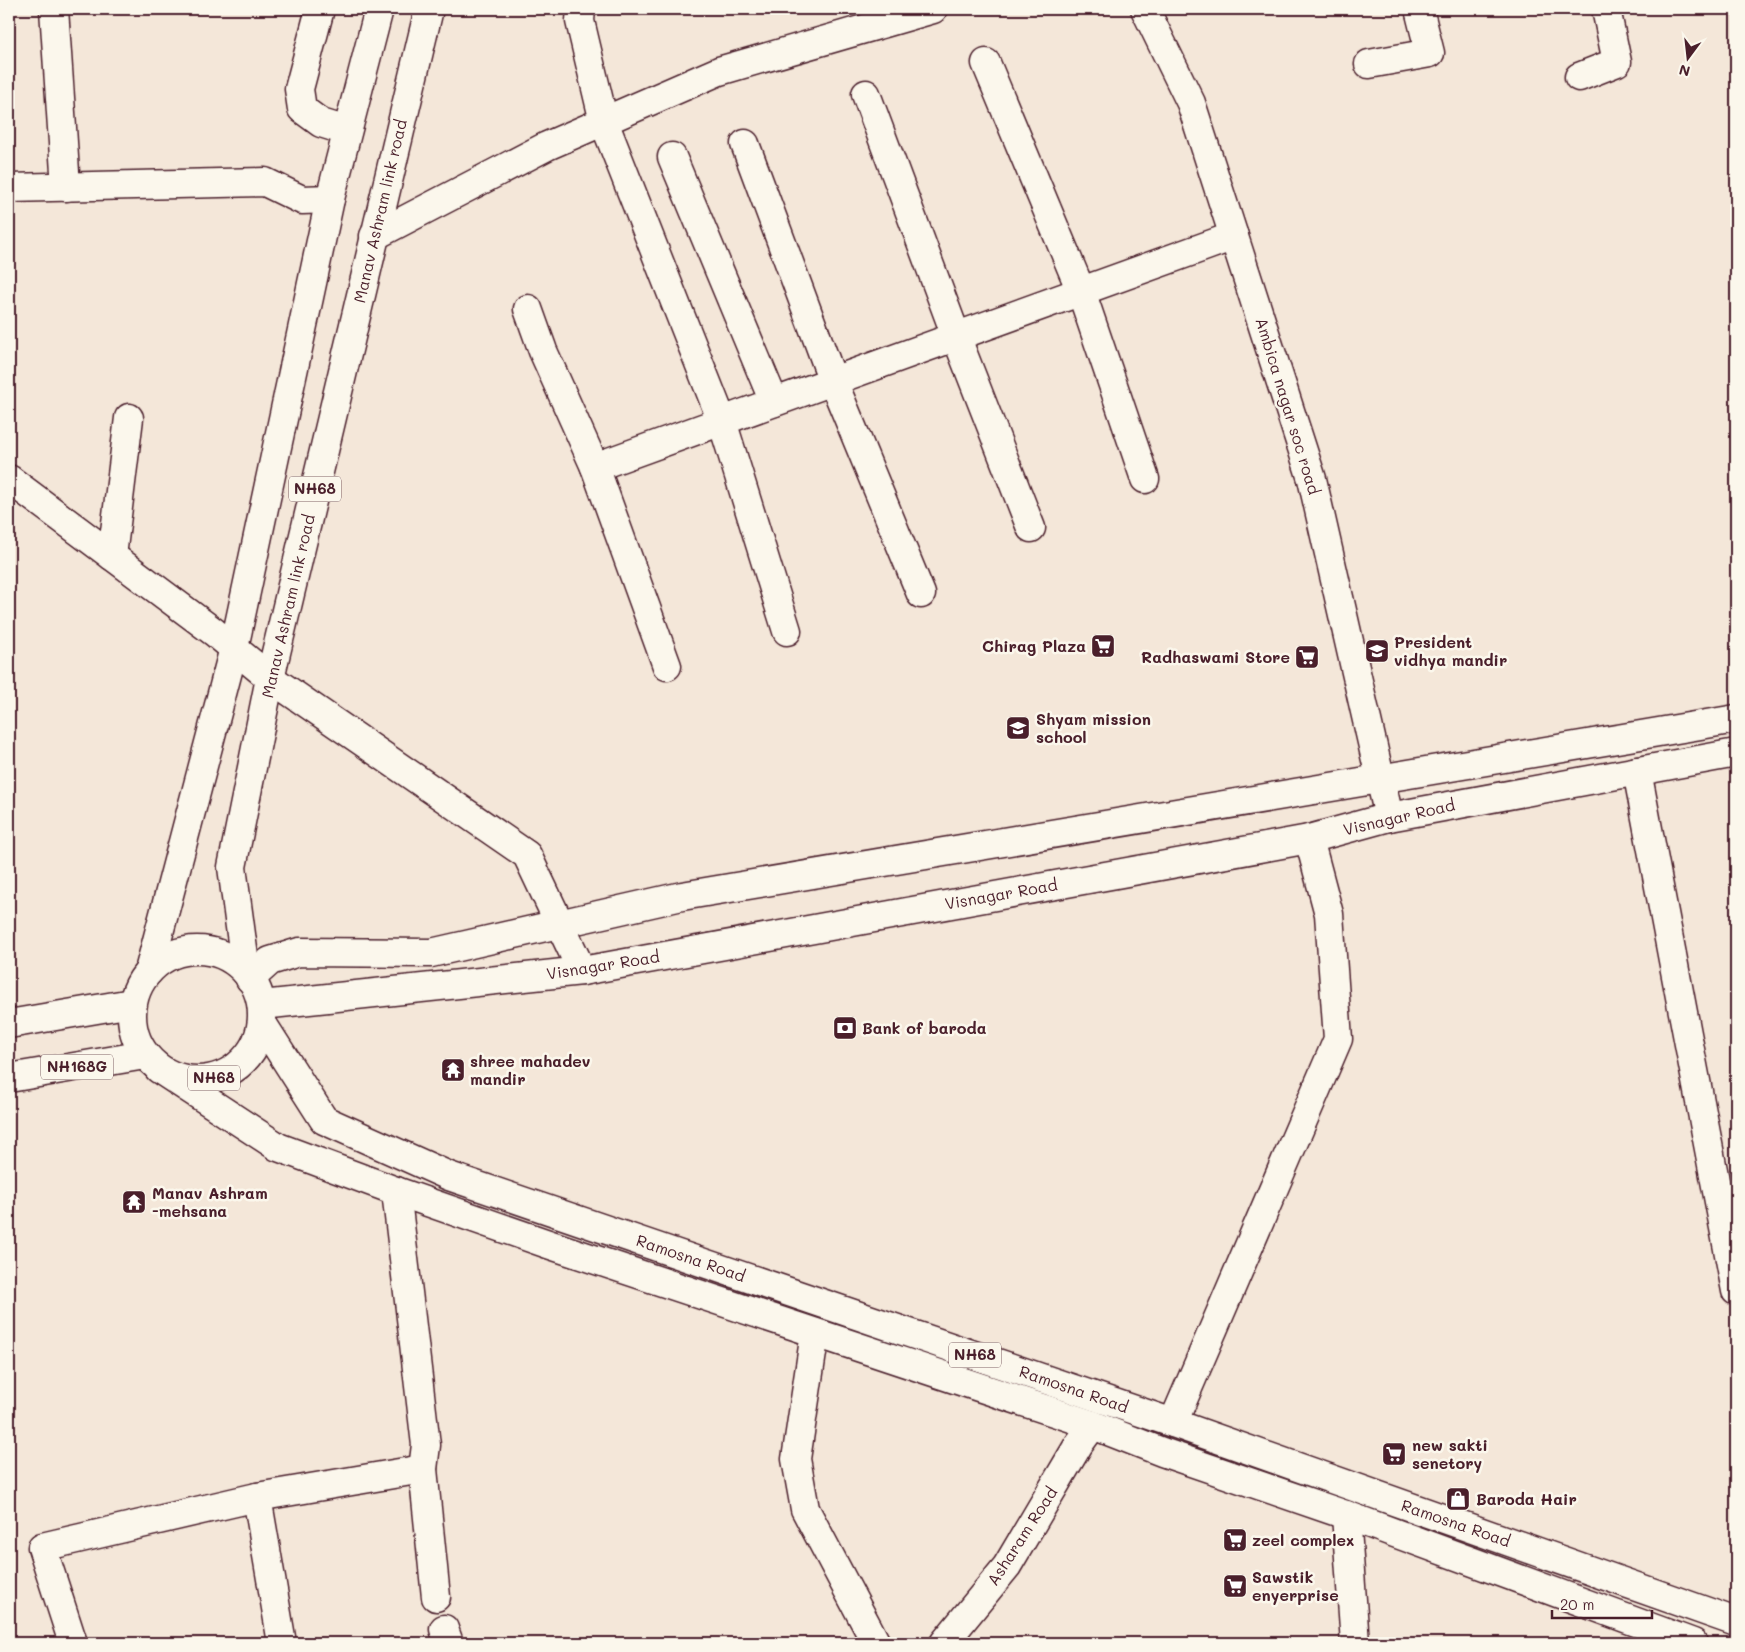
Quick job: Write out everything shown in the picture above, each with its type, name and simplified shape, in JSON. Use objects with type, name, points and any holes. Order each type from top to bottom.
[{"type":"main road","points":[[54,9],[66,187]]},
{"type":"main road","points":[[320,9],[299,89],[302,109],[321,123],[347,131]]},
{"type":"main road","points":[[149,971],[234,648],[330,199],[379,9]]},
{"type":"main road","name":"Manav Ashram link road","points":[[248,975],[232,867],[270,678],[429,9]]},
{"type":"main road","points":[[581,9],[580,21],[604,122],[722,421],[787,631]]},
{"type":"main road","points":[[374,236],[547,146],[719,71],[933,9]]},
{"type":"main road","name":"Ambica nagar soc road","points":[[1145,9],[1191,103],[1312,479],[1389,817]]},
{"type":"main road","points":[[1369,64],[1430,53],[1420,9]]},
{"type":"main road","points":[[1579,78],[1617,62],[1606,9]]},
{"type":"main road","points":[[986,63],[1081,291],[1145,479]]},
{"type":"main road","points":[[866,94],[956,336],[1031,528]]},
{"type":"main road","points":[[745,144],[833,381],[921,594]]},
{"type":"main road","points":[[672,157],[774,402]]},
{"type":"main road","points":[[9,188],[265,182],[302,200],[330,199]]},
{"type":"main road","points":[[595,467],[1234,236]]},
{"type":"main road","points":[[528,309],[543,351],[595,467],[667,666]]},
{"type":"main road","points":[[112,556],[129,418]]},
{"type":"main road","points":[[9,479],[234,648],[270,678],[527,855],[582,971]]},
{"type":"main road","points":[[248,975],[270,962],[299,952],[431,953],[682,896],[1736,719]]},
{"type":"main road","name":"Visnagar Road","points":[[262,1014],[582,971],[1309,839],[1389,817],[1736,753]]},
{"type":"main road","points":[[1637,771],[1736,1290]]},
{"type":"main road","points":[[1173,1423],[1338,1039],[1329,914],[1309,839]]},
{"type":"main road","name":"NH68","points":[[152,1062],[176,1077],[195,1081],[214,1078],[232,1070],[247,1058],[257,1042],[262,1014],[256,988],[248,975],[232,960],[216,953],[197,950],[179,952],[162,960],[149,971],[138,986],[132,1003],[132,1022],[136,1039],[152,1062],[278,1147],[396,1191]]},
{"type":"main road","points":[[9,1024],[132,1003]]},
{"type":"main road","name":"Ramosna Road","points":[[262,1014],[324,1120],[449,1176],[1173,1423],[1736,1622]]},
{"type":"main road","name":"NH168G","points":[[9,1078],[152,1062]]},
{"type":"main road","points":[[396,1191],[426,1445],[423,1469],[436,1598]]},
{"type":"main road","name":"Ramosna Road","points":[[396,1191],[1093,1425],[1162,1452],[1346,1515],[1693,1643]]},
{"type":"main road","points":[[815,1332],[796,1459],[805,1509],[876,1643]]},
{"type":"main road","name":"Asharam Road","points":[[944,1643],[1007,1566],[1079,1444],[1093,1425]]},
{"type":"main road","points":[[73,1643],[42,1547],[257,1497],[423,1469]]},
{"type":"main road","points":[[257,1497],[282,1643]]},
{"type":"main road","points":[[1346,1515],[1355,1643]]},
{"type":"place","name":"Chirag Plaza","points":[[1103,646]]},
{"type":"place","name":"President vidhya mandir","points":[[1377,651]]},
{"type":"place","name":"Radhaswami Store","points":[[1307,657]]},
{"type":"place","name":"Shyam mission school","points":[[1018,728]]},
{"type":"place","name":"Bank of baroda","points":[[845,1028]]},
{"type":"place","name":"shree mahadev mandir","points":[[453,1070]]},
{"type":"place","name":"Manav Ashram -mehsana","points":[[134,1202]]},
{"type":"place","name":"new sakti senetory","points":[[1394,1454]]},
{"type":"place","name":"Baroda Hair","points":[[1458,1499]]},
{"type":"place","name":"zeel complex","points":[[1235,1540]]},
{"type":"place","name":"Sawstik enyerprise","points":[[1235,1586]]}]
